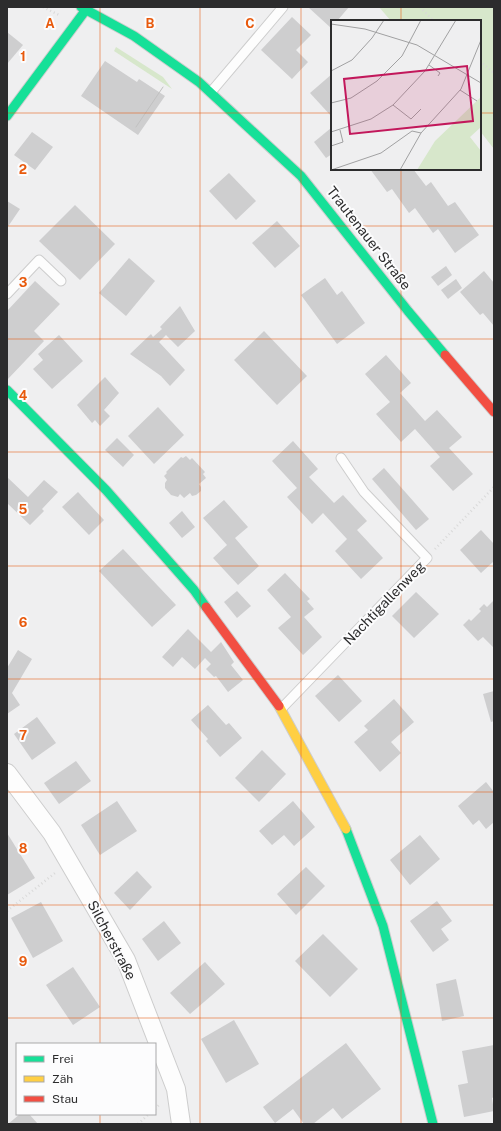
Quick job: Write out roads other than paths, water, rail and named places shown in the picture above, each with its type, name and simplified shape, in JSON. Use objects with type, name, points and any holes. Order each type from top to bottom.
[{"type":"street","name":"Trautenauer Straße","points":[[85,8],[134,36],[211,92],[301,176],[408,311],[494,412]]},
{"type":"street","points":[[7,116],[85,8]]},
{"type":"street","points":[[7,390],[106,490],[194,590],[281,709],[345,826],[383,926],[433,1124]]},
{"type":"street","name":"Silcherstraße","points":[[7,773],[52,833],[126,960],[176,1089],[181,1124]]},
{"type":"lane","points":[[211,92],[284,7]]},
{"type":"lane","points":[[7,294],[39,260],[61,281]]},
{"type":"lane","name":"Nachtigallenweg","points":[[281,709],[428,558],[364,492],[341,458]]},
{"type":"tram line","points":[[136,127],[163,87]]}]
